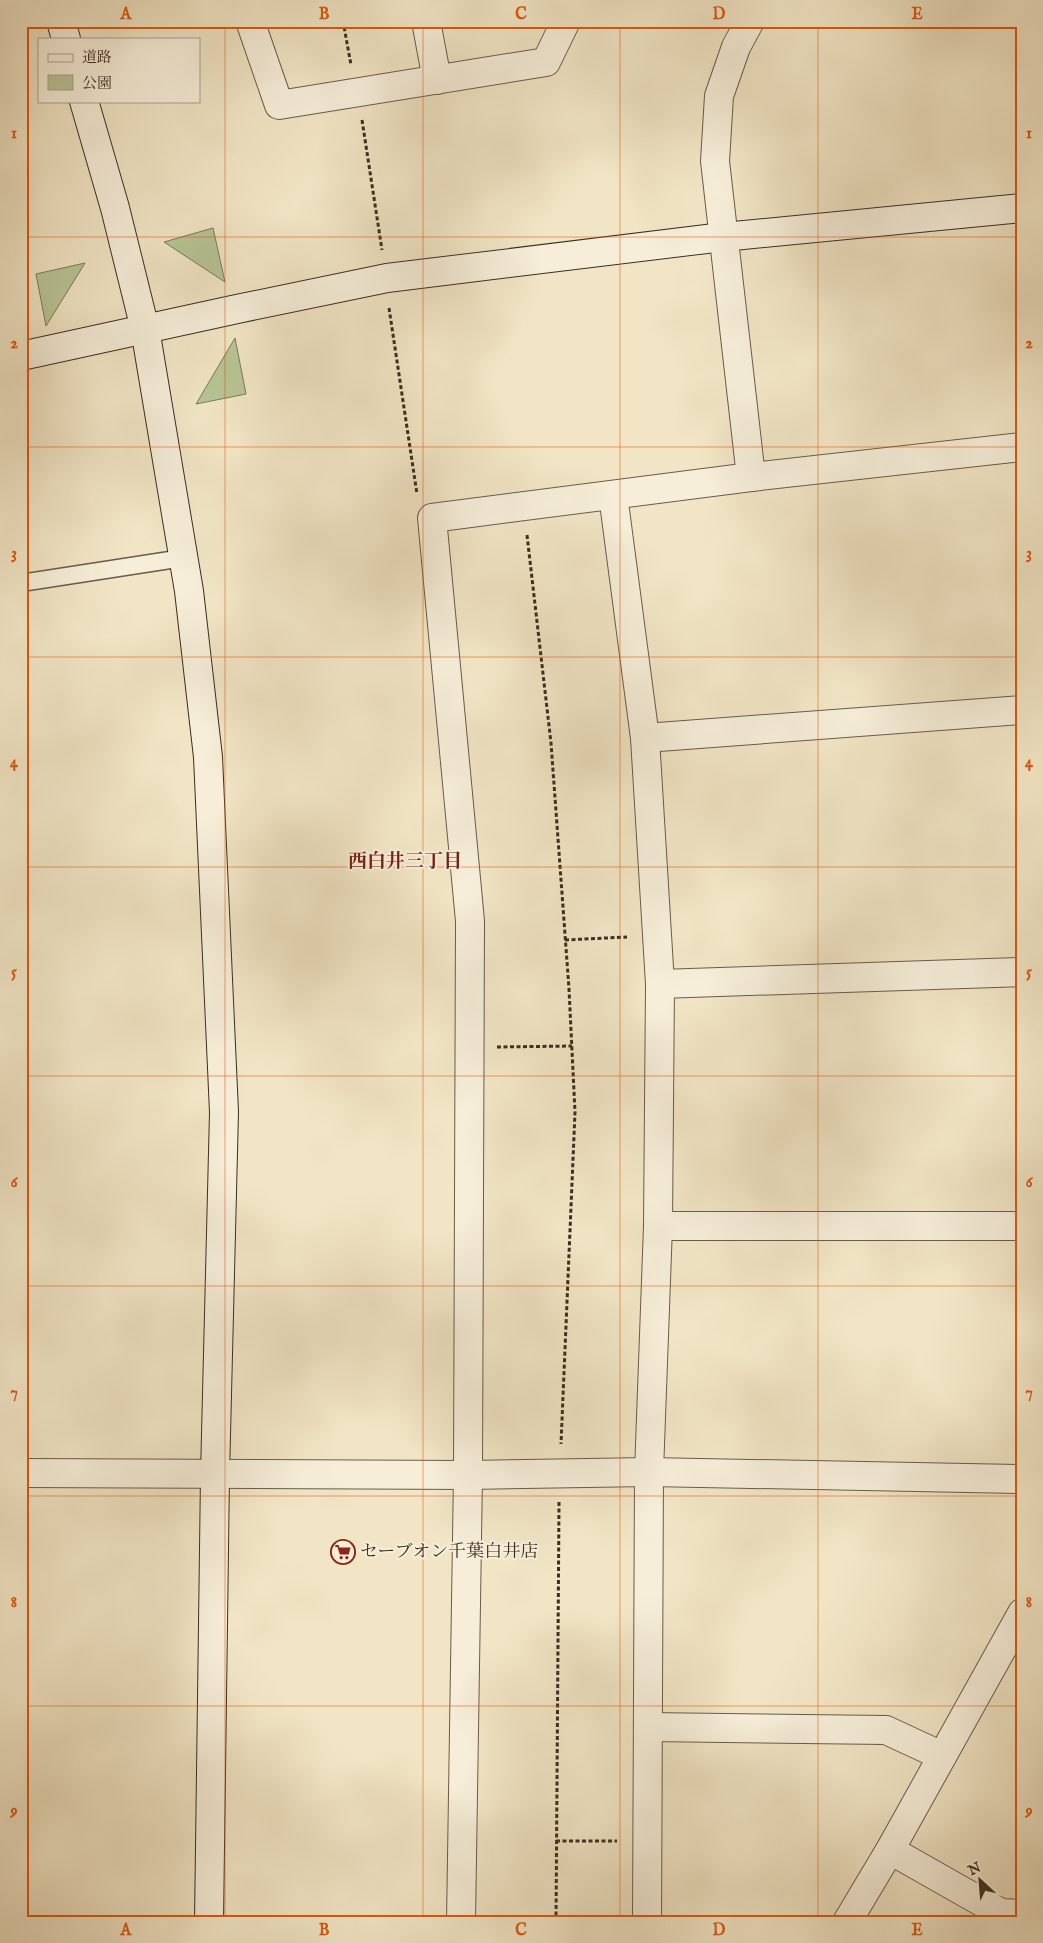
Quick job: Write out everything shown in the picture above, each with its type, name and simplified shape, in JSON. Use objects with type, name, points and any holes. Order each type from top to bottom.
[{"type":"street","points":[[61,21],[66,38]]},
{"type":"street","points":[[250,21],[279,105],[358,94],[546,62],[566,21]]},
{"type":"street","points":[[426,21],[437,80]]},
{"type":"street","points":[[750,21],[736,47],[719,96],[715,161],[751,478]]},
{"type":"street","points":[[84,102],[115,208],[145,328],[183,558],[208,757],[224,1112],[215,1475],[208,1922]]},
{"type":"street","points":[[21,356],[145,328],[387,278],[723,237],[1022,208]]},
{"type":"street","points":[[461,1922],[468,1474],[470,921],[432,518],[1022,446]]},
{"type":"street","points":[[613,495],[645,738],[660,984],[658,1226],[649,1472],[647,1922]]},
{"type":"street","points":[[645,738],[1022,710]]},
{"type":"street","points":[[660,984],[1022,972]]},
{"type":"street","points":[[658,1226],[1022,1226]]},
{"type":"street","points":[[21,1473],[215,1475],[649,1472],[1022,1479]]},
{"type":"street","points":[[848,1922],[1022,1613]]},
{"type":"street","points":[[648,1727],[886,1730],[942,1756]]},
{"type":"street","points":[[890,1850],[1001,1913],[1022,1914]]},
{"type":"lane","points":[[21,583],[183,558]]},
{"type":"path","points":[[342,21],[358,94],[383,257]]},
{"type":"path","points":[[388,305],[420,510],[432,518]]},
{"type":"path","points":[[524,506],[551,743],[566,940],[576,1112],[559,1473],[556,1922]]},
{"type":"path","points":[[566,940],[657,936]]},
{"type":"path","points":[[469,1047],[572,1046]]},
{"type":"path","points":[[556,1840],[647,1842]]},
{"type":"green space","points":[[213,228],[225,282],[164,242]]},
{"type":"green space","points":[[85,263],[46,326],[36,274]]},
{"type":"green space","points":[[235,338],[246,394],[196,404]]},
{"type":"place","name":"セーブオン千葉白井店","points":[[343,1552]]},
{"type":"district","name":"西白井三丁目","points":[[405,862]]}]
